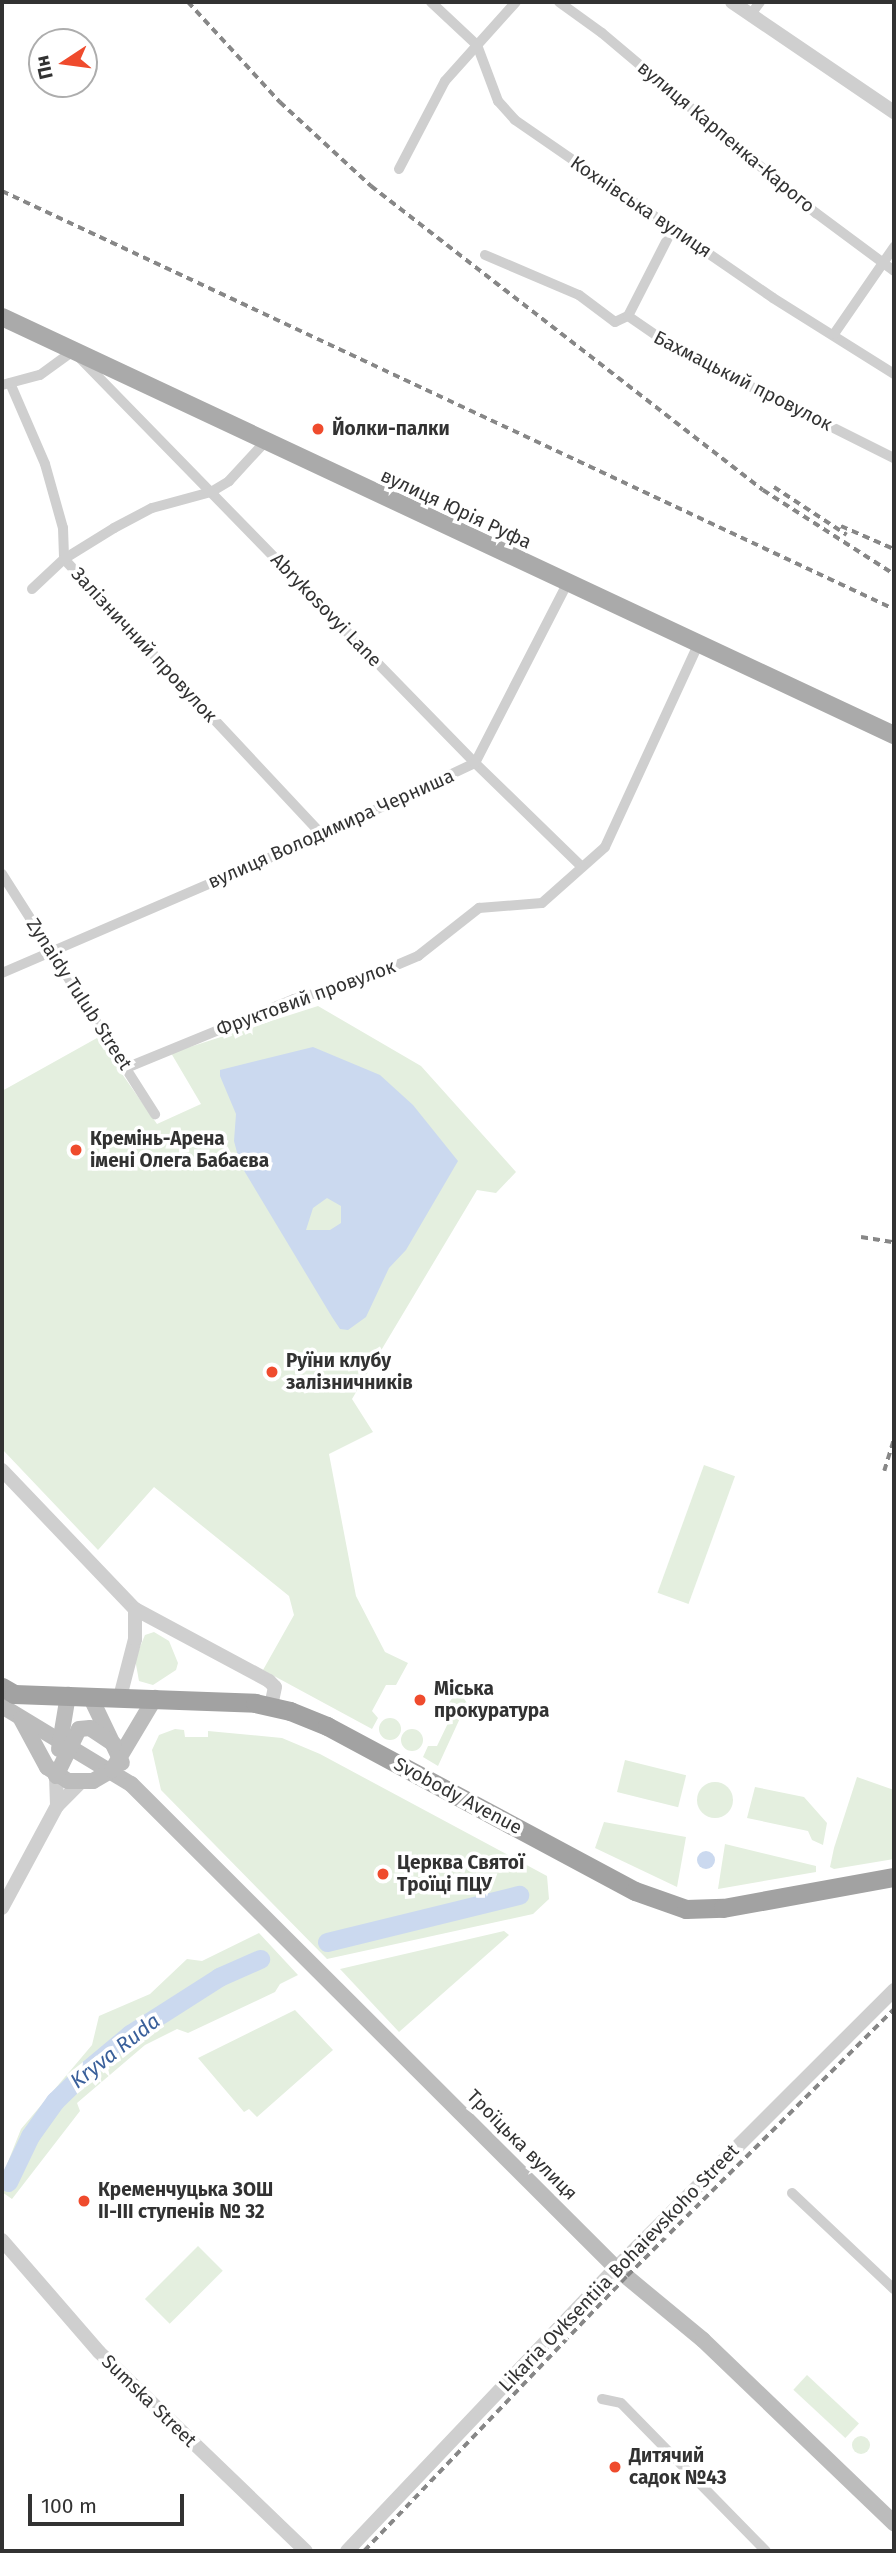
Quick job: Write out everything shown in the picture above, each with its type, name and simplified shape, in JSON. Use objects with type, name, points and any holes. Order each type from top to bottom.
[{"type":"highway","name":"Svobody Avenue","points":[[7,1700],[68,1695],[271,1706],[327,1726],[667,1904],[723,1908],[894,1877]]},
{"type":"main road","name":"вулиця Юрія Руфа","points":[[2,317],[894,735]]},
{"type":"main road","points":[[57,1776],[70,1742],[68,1695]]},
{"type":"main road","points":[[90,1696],[115,1757]]},
{"type":"main road","points":[[7,1700],[25,1722],[47,1767],[57,1776],[80,1783],[115,1757],[155,1698]]},
{"type":"main road","points":[[7,1700],[70,1742],[94,1750],[96,1733]]},
{"type":"main road","points":[[70,1742],[86,1727],[96,1733],[115,1757]]},
{"type":"main road","points":[[70,1742],[115,1757]]},
{"type":"main road","name":"Троїцька вулиця","points":[[115,1757],[131,1784],[616,2267],[703,2340],[894,2523]]},
{"type":"street","name":"Кохнівська вулиця","points":[[431,2],[477,45],[503,109],[574,163],[674,226],[773,298],[894,374]]},
{"type":"street","points":[[399,169],[430,104],[516,2]]},
{"type":"street","name":"вулиця Карпенка-Карого","points":[[559,2],[622,49],[817,213],[894,271]]},
{"type":"street","points":[[732,2],[894,112]]},
{"type":"street","points":[[751,15],[760,2]]},
{"type":"street","points":[[628,316],[674,226]]},
{"type":"street","points":[[834,334],[894,247]]},
{"type":"street","name":"Бахмацький провулок","points":[[485,255],[579,295],[615,322],[628,316],[676,349],[894,458]]},
{"type":"street","points":[[6,384],[40,375],[73,351]]},
{"type":"street","name":"Abrykosovyi Lane","points":[[73,351],[475,763],[581,866]]},
{"type":"street","name":"Залізничний провулок","points":[[6,384],[45,464],[63,528],[64,559],[322,835]]},
{"type":"street","points":[[32,589],[64,559],[152,508],[211,492],[229,481],[265,442]]},
{"type":"street","name":"вулиця Володимира Черниша","points":[[2,974],[322,835],[475,763],[567,584]]},
{"type":"street","name":"Фруктовий провулок","points":[[126,1068],[294,999],[352,984],[418,956],[479,908],[542,903],[581,866],[606,847],[621,820],[699,643]]},
{"type":"street","name":"Zynaidy Tulub Street","points":[[2,874],[155,1114]]},
{"type":"street","points":[[2,1470],[135,1609],[269,1681],[275,1687],[271,1706]]},
{"type":"street","points":[[120,1697],[135,1639],[135,1609]]},
{"type":"street","points":[[57,1776],[57,1806]]},
{"type":"street","points":[[2,1908],[57,1806],[80,1783]]},
{"type":"street","name":"Likaria Ovksentiia Bohaievskoho Street","points":[[347,2551],[616,2267],[894,1990]]},
{"type":"street","points":[[792,2193],[894,2289]]},
{"type":"street","name":"Sumska Street","points":[[2,2240],[99,2352],[306,2551]]},
{"type":"street","points":[[602,2399],[621,2403],[766,2551]]},
{"type":"green space","points":[[318,1006],[421,1066],[516,1172],[496,1193],[477,1190],[352,1399],[373,1432],[329,1454],[356,1596],[385,1652],[408,1663],[396,1685],[386,1685],[372,1711],[378,1718],[372,1729],[263,1670],[294,1615],[289,1596],[154,1487],[98,1550],[2,1449],[2,1091],[97,1038],[157,1124],[201,1104],[171,1053]]},
{"type":"green space","points":[[704,1465],[735,1476],[688,1604],[657,1593]]},
{"type":"green space","points":[[154,1632],[169,1641],[178,1663],[176,1670],[153,1685],[139,1681],[135,1659],[145,1635]]},
{"type":"green space","points":[[458,1690],[467,1703],[438,1766],[423,1757],[428,1746],[437,1746],[450,1719],[443,1711]]},
{"type":"green space","points":[[390,1718],[398,1721],[401,1729],[398,1737],[390,1740],[382,1737],[379,1729],[382,1721]]},
{"type":"green space","points":[[175,1729],[184,1730],[185,1737],[208,1737],[208,1731],[282,1738],[320,1754],[547,1876],[549,1899],[533,1914],[327,1959],[161,1790],[152,1750],[159,1735]]},
{"type":"green space","points":[[412,1729],[420,1732],[423,1740],[420,1748],[412,1751],[404,1748],[401,1740],[404,1732]]},
{"type":"green space","points":[[625,1760],[686,1775],[678,1807],[617,1792]]},
{"type":"green space","points":[[857,1777],[894,1790],[894,1859],[834,1869],[830,1867],[834,1848]]},
{"type":"green space","points":[[715,1782],[728,1787],[733,1800],[728,1813],[715,1818],[702,1813],[697,1800],[702,1787]]},
{"type":"green space","points":[[755,1787],[804,1797],[827,1823],[823,1845],[812,1840],[808,1831],[747,1818]]},
{"type":"green space","points":[[604,1822],[686,1837],[677,1887],[595,1848]]},
{"type":"green space","points":[[725,1844],[816,1866],[816,1872],[718,1889]]},
{"type":"green space","points":[[504,1931],[509,1935],[399,2032],[340,1969]]},
{"type":"green space","points":[[259,1933],[298,1975],[280,1984],[275,1992],[188,2033],[177,2029],[145,2045],[77,2103],[80,2111],[12,2199],[2,2192],[2,2177],[21,2129],[92,2045],[99,2016],[150,1994],[187,1959],[202,1961]]},
{"type":"green space","points":[[295,2010],[333,2050],[257,2117],[249,2109],[244,2112],[198,2058]]},
{"type":"green space","points":[[198,2246],[223,2271],[170,2324],[145,2299]]},
{"type":"green space","points":[[807,2375],[859,2423],[845,2438],[793,2390]]},
{"type":"green space","points":[[861,2436],[867,2439],[870,2445],[867,2451],[861,2454],[855,2451],[852,2445],[855,2439]]},
{"type":"water","points":[[313,1047],[380,1075],[413,1105],[458,1161],[406,1250],[389,1268],[366,1317],[348,1330],[340,1329],[332,1317],[240,1164],[234,1141],[236,1114],[220,1070]],"holes":[[[327,1198],[341,1206],[341,1223],[330,1230],[306,1230],[313,1208]]]},
{"type":"water","points":[[706,1851],[712,1854],[715,1860],[712,1866],[706,1869],[700,1866],[697,1860],[700,1854]]},
{"type":"waterway","name":"Kryva Ruda","points":[[327,1942],[519,1895]]},
{"type":"waterway","name":"Kryva Ruda","points":[[8,2182],[30,2136],[55,2101],[88,2069],[130,2034],[219,1977],[260,1959]]},
{"type":"railway","points":[[188,2],[280,102],[371,186],[763,490],[894,574]]},
{"type":"railway","points":[[2,191],[894,609]]},
{"type":"railway","points":[[774,487],[847,535]]},
{"type":"railway","points":[[841,526],[894,549]]},
{"type":"railway","points":[[861,1237],[894,1242]]},
{"type":"railway","points":[[884,1471],[894,1439]]},
{"type":"railway","points":[[364,2551],[627,2276],[894,2009]]},
{"type":"place","name":"Йолки-палки","points":[[318,429]]},
{"type":"place","name":"Кремінь-Арена імені Олега Бабаєва","points":[[76,1150]]},
{"type":"place","name":"Руїни клубу залізничників","points":[[272,1372]]},
{"type":"place","name":"Міська прокуратура","points":[[420,1700]]},
{"type":"place","name":"Церква Святої Троїці ПЦУ","points":[[383,1874]]},
{"type":"place","name":"Кременчуцька ЗОШ ІІ-ІІІ ступенів № 32","points":[[84,2201]]},
{"type":"place","name":"Дитячий садок №43","points":[[615,2467]]}]
